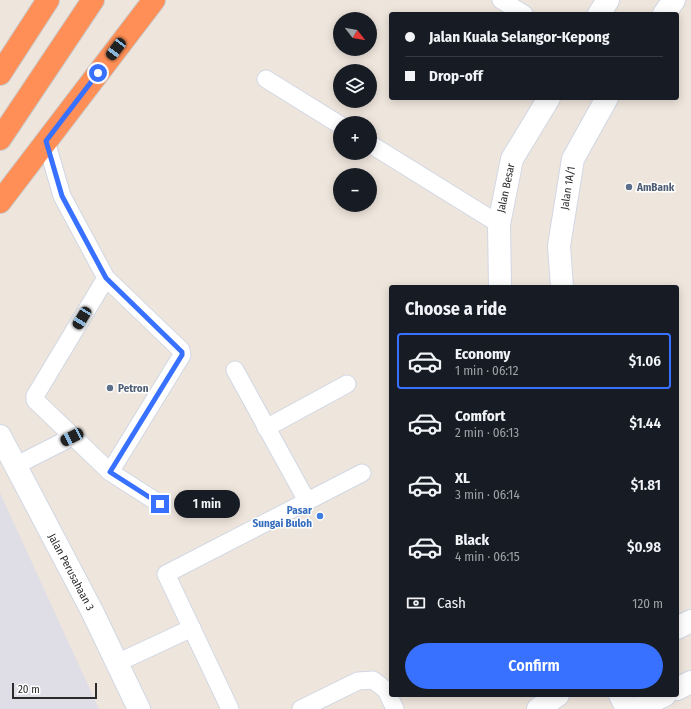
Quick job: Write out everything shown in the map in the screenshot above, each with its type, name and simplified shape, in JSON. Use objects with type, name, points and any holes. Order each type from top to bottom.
[{"type":"highway","points":[[2,67],[48,0]]},
{"type":"highway","points":[[0,139],[93,0]]},
{"type":"highway","points":[[0,202],[154,0]]},
{"type":"street","points":[[600,12],[608,0]]},
{"type":"street","points":[[665,12],[674,0]]},
{"type":"street","name":"Jalan Besar","points":[[500,285],[499,224],[512,159],[548,100]]},
{"type":"street","name":"Jalan 1A/1","points":[[562,285],[559,246],[573,159],[606,100]]},
{"type":"street","name":"Jalan Perusahaan 3","points":[[0,436],[92,611],[139,709]]},
{"type":"street","points":[[679,627],[691,621]]},
{"type":"street","points":[[679,688],[691,682]]},
{"type":"street","points":[[538,709],[555,697]]},
{"type":"street","points":[[621,697],[627,709]]},
{"type":"street","points":[[636,709],[661,697]]},
{"type":"lane","points":[[508,2],[521,12]]},
{"type":"lane","points":[[266,79],[333,121]]},
{"type":"lane","points":[[46,141],[62,196],[106,278],[181,350],[182,355],[110,472]]},
{"type":"lane","points":[[377,148],[499,224]]},
{"type":"lane","points":[[106,278],[35,396],[37,403],[110,472],[160,504]]},
{"type":"lane","points":[[235,370],[307,501]]},
{"type":"lane","points":[[266,428],[347,384]]},
{"type":"lane","points":[[15,466],[72,437]]},
{"type":"lane","points":[[230,709],[166,574],[362,473]]},
{"type":"lane","points":[[117,663],[192,628]]},
{"type":"lane","points":[[301,709],[358,681],[373,680],[386,690],[389,696]]},
{"type":"lane","points":[[389,697],[395,709]]},
{"type":"shaded area","points":[[0,493],[99,709],[0,709]]},
{"type":"place","name":"AmBank","points":[[629,187]]},
{"type":"place","name":"Petron","points":[[110,388]]},
{"type":"place","name":"Pasar Sungai Buloh","points":[[320,516]]},
{"type":"route","points":[[98,73],[46,141],[62,196],[106,278],[182,352],[182,355],[110,472],[160,504]]}]
